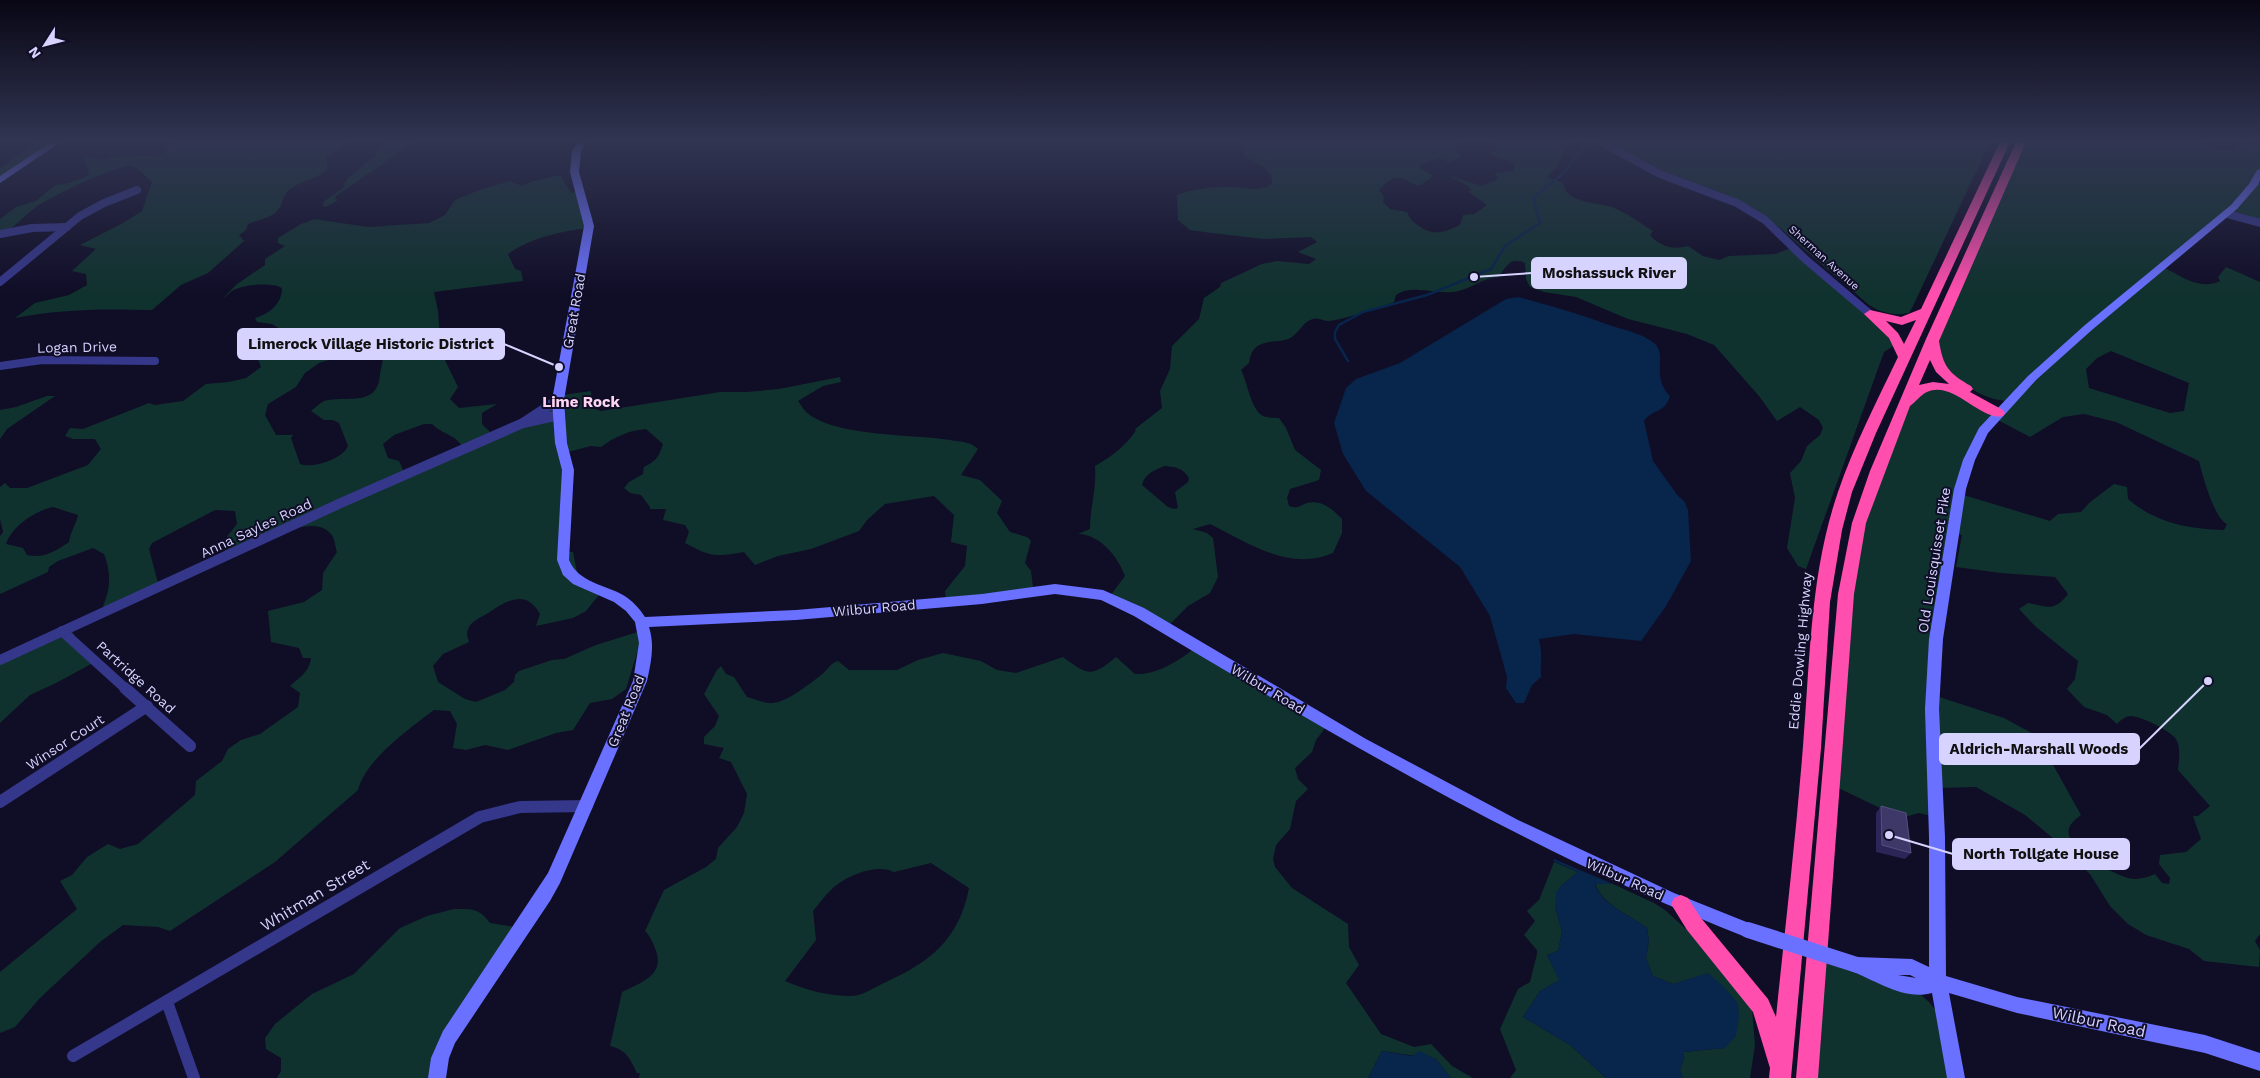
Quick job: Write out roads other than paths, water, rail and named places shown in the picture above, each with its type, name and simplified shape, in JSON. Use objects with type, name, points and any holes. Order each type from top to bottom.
[{"type":"highway","name":"Eddie Dowling Highway","points":[[1780,1076],[1812,748],[1822,602],[1828,566],[1845,492],[1868,432],[1892,386],[1904,356],[1981,192]]},
{"type":"highway","points":[[1806,1078],[1846,594],[1859,523],[1903,406],[1998,192]]},
{"type":"highway","points":[[1870,314],[1902,321],[1925,312]]},
{"type":"highway","points":[[1870,314],[1894,336],[1904,356]]},
{"type":"highway","points":[[1932,339],[1935,362],[1944,374],[1997,414]]},
{"type":"highway","points":[[1903,406],[1922,389],[1930,386],[1949,389],[1975,400],[1997,414]]},
{"type":"highway","points":[[1681,904],[1694,924],[1761,1006],[1772,1035],[1780,1076]]},
{"type":"street","points":[[0,282],[67,226],[92,208],[131,192]]},
{"type":"street","name":"Great Road","points":[[437,1078],[440,1058],[449,1037],[544,896],[587,806],[640,680],[645,658],[646,640],[642,622],[632,607],[574,579],[564,566],[562,553],[568,497],[568,470],[561,443],[558,400],[589,226],[581,192]]},
{"type":"street","name":"Sherman Avenue","points":[[1707,192],[1737,204],[1765,220],[1805,259],[1870,314]]},
{"type":"street","name":"Old Louisquisset Pike","points":[[1956,1078],[1938,982],[1935,921],[1937,837],[1932,709],[1936,639],[1960,488],[1976,445],[1997,414],[2090,327],[2209,226],[2227,214],[2248,192]]},
{"type":"street","points":[[2227,214],[2260,223]]},
{"type":"street","points":[[0,234],[32,228],[67,226]]},
{"type":"street","name":"Logan Drive","points":[[0,366],[42,360],[154,361]]},
{"type":"street","name":"Anna Sayles Road","points":[[0,660],[523,423],[558,400]]},
{"type":"street","name":"Anna Sayles Road","points":[[523,423],[559,415]]},
{"type":"street","name":"Wilbur Road","points":[[642,622],[796,615],[982,599],[1055,589],[1103,595],[1139,612],[1354,739],[1426,779],[1574,856],[1681,904],[1748,930],[1858,965],[1915,987],[1931,986],[1938,982],[2017,1005],[2205,1044],[2260,1062]]},
{"type":"street","name":"Partridge Road","points":[[62,631],[190,746]]},
{"type":"street","name":"Winsor Court","points":[[0,802],[147,706]]},
{"type":"street","name":"Whitman Street","points":[[73,1056],[480,817],[501,809],[530,804],[587,806]]},
{"type":"street","points":[[167,1002],[194,1078]]},
{"type":"water","points":[[1518,297],[1639,334],[1655,344],[1660,354],[1661,382],[1670,396],[1665,406],[1651,414],[1644,421],[1653,461],[1678,496],[1684,501],[1688,510],[1691,561],[1666,606],[1641,641],[1574,634],[1539,639],[1541,677],[1532,685],[1524,703],[1516,703],[1506,688],[1507,677],[1490,616],[1460,567],[1366,491],[1343,454],[1334,423],[1346,388],[1356,379],[1400,363],[1506,299]]},
{"type":"water","points":[[1554,859],[1613,884],[1595,884],[1610,904],[1647,928],[1649,941],[1646,959],[1653,976],[1673,984],[1708,973],[1723,986],[1738,1003],[1739,1017],[1736,1036],[1725,1048],[1683,1052],[1684,1058],[1680,1070],[1683,1078],[1606,1078],[1570,1045],[1523,1017],[1540,991],[1559,980],[1547,955],[1558,951],[1562,932],[1555,906],[1556,892],[1578,872],[1553,861]]},
{"type":"water","points":[[1382,1051],[1412,1056],[1419,1051],[1436,1059],[1451,1078],[1368,1078]]},
{"type":"waterway","points":[[1348,361],[1335,339],[1335,332],[1339,325],[1363,312],[1427,295],[1491,269],[1505,246],[1540,223],[1533,198],[1540,192]]},
{"type":"place","name":"Moshassuck River","points":[[1474,277]]},
{"type":"place","name":"Limerock Village Historic District","points":[[559,367]]},
{"type":"place","name":"Aldrich-Marshall Woods","points":[[2208,681]]},
{"type":"place","name":"North Tollgate House","points":[[1889,835]]},
{"type":"district","name":"Lime Rock","points":[[581,402]]}]
